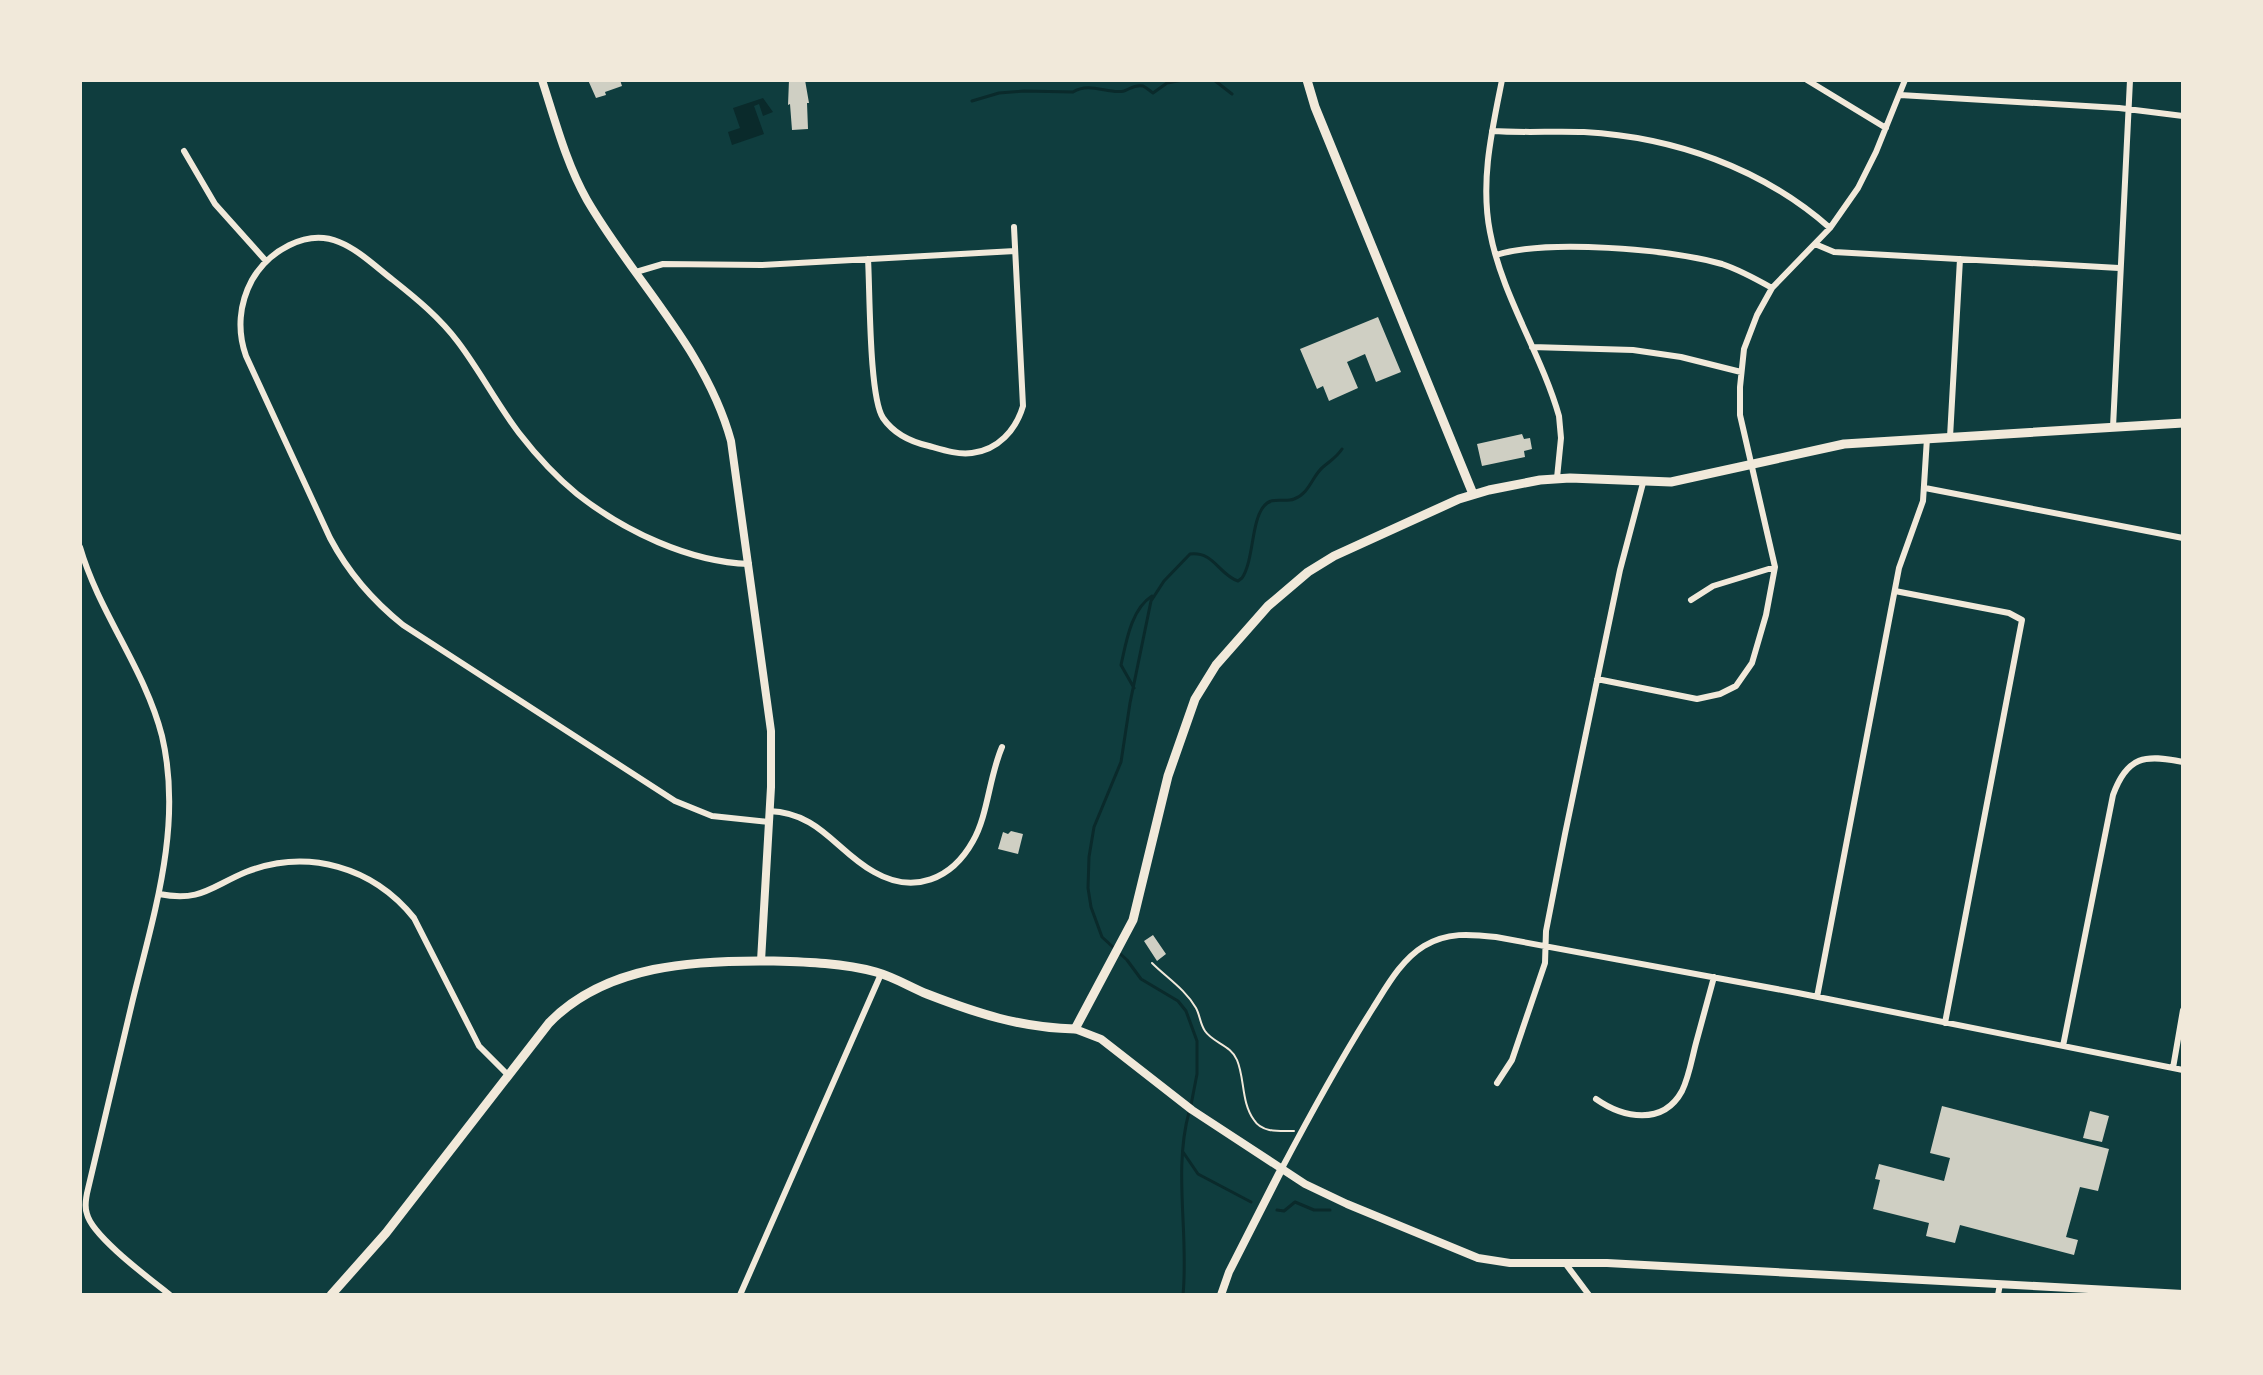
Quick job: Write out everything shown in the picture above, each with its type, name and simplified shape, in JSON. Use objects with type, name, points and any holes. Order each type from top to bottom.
[{"type":"main road","points":[[1307,80],[1315,107],[1473,494]]},
{"type":"main road","points":[[331,1295],[386,1233],[507,1074],[556,1016],[596,990],[631,976],[666,967],[722,961],[843,966],[881,974],[978,1014],[1043,1029],[1075,1029],[1118,952],[1137,907],[1161,802],[1183,727],[1195,699],[1216,665],[1268,606],[1321,563],[1365,540],[1473,494],[1557,478],[1643,483],[1685,480],[1844,444],[2183,423]]},
{"type":"street","points":[[542,80],[581,187],[701,368],[721,409],[735,456],[771,731],[761,961]]},
{"type":"street","points":[[1502,80],[1486,187],[1489,229],[1496,255],[1559,416],[1561,438],[1557,478]]},
{"type":"street","points":[[1807,80],[1886,128]]},
{"type":"street","points":[[1597,679],[1697,699],[1720,694],[1736,686],[1752,663],[1766,615],[1775,567],[1739,408],[1741,372],[1750,329],[1772,288],[1830,228],[1867,172],[1905,80]]},
{"type":"street","points":[[2113,427],[2130,80]]},
{"type":"street","points":[[1900,95],[2128,109],[2183,116]]},
{"type":"street","points":[[1492,131],[1605,134],[1700,154],[1740,168],[1787,193],[1830,228]]},
{"type":"street","points":[[184,151],[215,204],[266,261]]},
{"type":"street","points":[[868,259],[874,383],[880,411],[894,431],[906,439],[951,452],[972,453],[1001,441],[1012,429],[1023,406],[1014,227]]},
{"type":"street","points":[[750,564],[710,559],[659,542],[578,495],[549,469],[527,443],[458,342],[434,315],[348,247],[334,240],[308,239],[291,244],[266,261],[250,284],[240,321],[242,346],[330,538],[345,564],[368,593],[402,624],[675,801],[712,816],[769,822]]},
{"type":"street","points":[[1815,244],[1834,252],[2119,268]]},
{"type":"street","points":[[1496,255],[1515,250],[1550,248],[1650,252],[1719,263],[1772,288]]},
{"type":"street","points":[[636,272],[663,264],[762,265],[1015,251]]},
{"type":"street","points":[[1950,437],[1960,259]]},
{"type":"street","points":[[1532,347],[1633,350],[1681,357],[1741,372]]},
{"type":"street","points":[[1817,997],[1899,568],[1920,514],[1925,488],[1927,438]]},
{"type":"street","points":[[1497,1083],[1517,1046],[1545,963],[1545,947],[1565,834],[1620,570],[1643,483]]},
{"type":"street","points":[[1925,488],[2183,538]]},
{"type":"street","points":[[80,547],[96,592],[152,705],[168,765],[171,798],[170,830],[159,894],[88,1189],[86,1213],[100,1235],[170,1295]]},
{"type":"street","points":[[1691,600],[1713,586],[1775,567]]},
{"type":"street","points":[[1895,591],[2009,613],[2022,620],[1945,1023]]},
{"type":"street","points":[[769,811],[791,813],[811,822],[871,870],[889,879],[911,882],[936,879],[956,865],[973,842],[983,814],[992,771],[1002,747]]},
{"type":"street","points":[[2063,1046],[2113,795],[2120,777],[2134,763],[2154,756],[2183,762]]},
{"type":"street","points":[[159,894],[192,897],[248,872],[295,861],[332,865],[369,878],[399,900],[414,918],[479,1046],[507,1074]]},
{"type":"street","points":[[1221,1295],[1229,1272],[1302,1130],[1372,1009],[1416,951],[1437,940],[1460,934],[1496,937],[1714,977],[2183,1070]]},
{"type":"street","points":[[740,1295],[881,974]]},
{"type":"street","points":[[1596,1099],[1624,1114],[1643,1116],[1661,1112],[1676,1099],[1686,1081],[1714,977]]},
{"type":"street","points":[[2173,1068],[2183,1010]]},
{"type":"street","points":[[1075,1029],[1101,1039],[1190,1108],[1281,1170],[1347,1204],[1464,1253],[1510,1263],[1607,1263],[2183,1294]]},
{"type":"street","points":[[80,1220],[86,1213]]},
{"type":"street","points":[[1565,1263],[1589,1295]]},
{"type":"street","points":[[1998,1295],[2000,1284]]},
{"type":"path","points":[[1152,963],[1182,988],[1197,1009],[1205,1031],[1238,1060],[1246,1106],[1254,1122],[1277,1131],[1302,1130]]},
{"type":"water","points":[[763,98],[773,112],[763,116],[759,104],[754,106],[764,134],[732,145],[728,132],[740,128],[733,108]]},
{"type":"building","points":[[588,80],[620,80],[622,86],[596,98]]},
{"type":"building","points":[[789,80],[805,80],[809,103],[808,129],[792,130],[788,105]]},
{"type":"building","points":[[1378,317],[1401,372],[1376,382],[1365,354],[1347,362],[1358,388],[1329,401],[1323,386],[1317,389],[1300,349]]},
{"type":"building","points":[[1522,434],[1524,439],[1530,438],[1532,449],[1524,451],[1525,457],[1482,466],[1477,444]]},
{"type":"building","points":[[1011,831],[1023,834],[1018,854],[998,849],[1003,832],[1008,834]]},
{"type":"building","points":[[1153,935],[1166,954],[1157,961],[1144,941]]},
{"type":"building","points":[[1942,1106],[2109,1149],[2098,1191],[2080,1187],[2066,1237],[2078,1240],[2074,1255],[1960,1225],[1955,1243],[1926,1236],[1929,1223],[1873,1209],[1880,1180],[1875,1179],[1879,1164],[1944,1181],[1950,1158],[1930,1153]]},
{"type":"building","points":[[2090,1111],[2109,1116],[2102,1142],[2083,1138]]},
{"type":"waterway","points":[[972,101],[999,93],[1073,92],[1086,88],[1118,92],[1140,86],[1153,93],[1167,83],[1183,80]]},
{"type":"waterway","points":[[1214,80],[1232,94]]},
{"type":"waterway","points":[[1191,1105],[1197,1074],[1197,1041],[1186,1011],[1178,1001],[1141,979],[1127,960],[1102,937],[1091,907],[1089,857],[1094,827],[1121,762],[1151,601],[1164,581],[1190,554],[1205,556],[1238,581],[1246,570],[1257,521],[1264,506],[1271,501],[1299,496],[1342,449]]},
{"type":"waterway","points":[[1134,688],[1121,665],[1134,618],[1152,596]]},
{"type":"waterway","points":[[1183,1295],[1182,1157],[1189,1112]]},
{"type":"waterway","points":[[1183,1152],[1198,1174],[1251,1202]]},
{"type":"waterway","points":[[1277,1210],[1284,1211],[1295,1202],[1314,1210],[1330,1210]]}]
